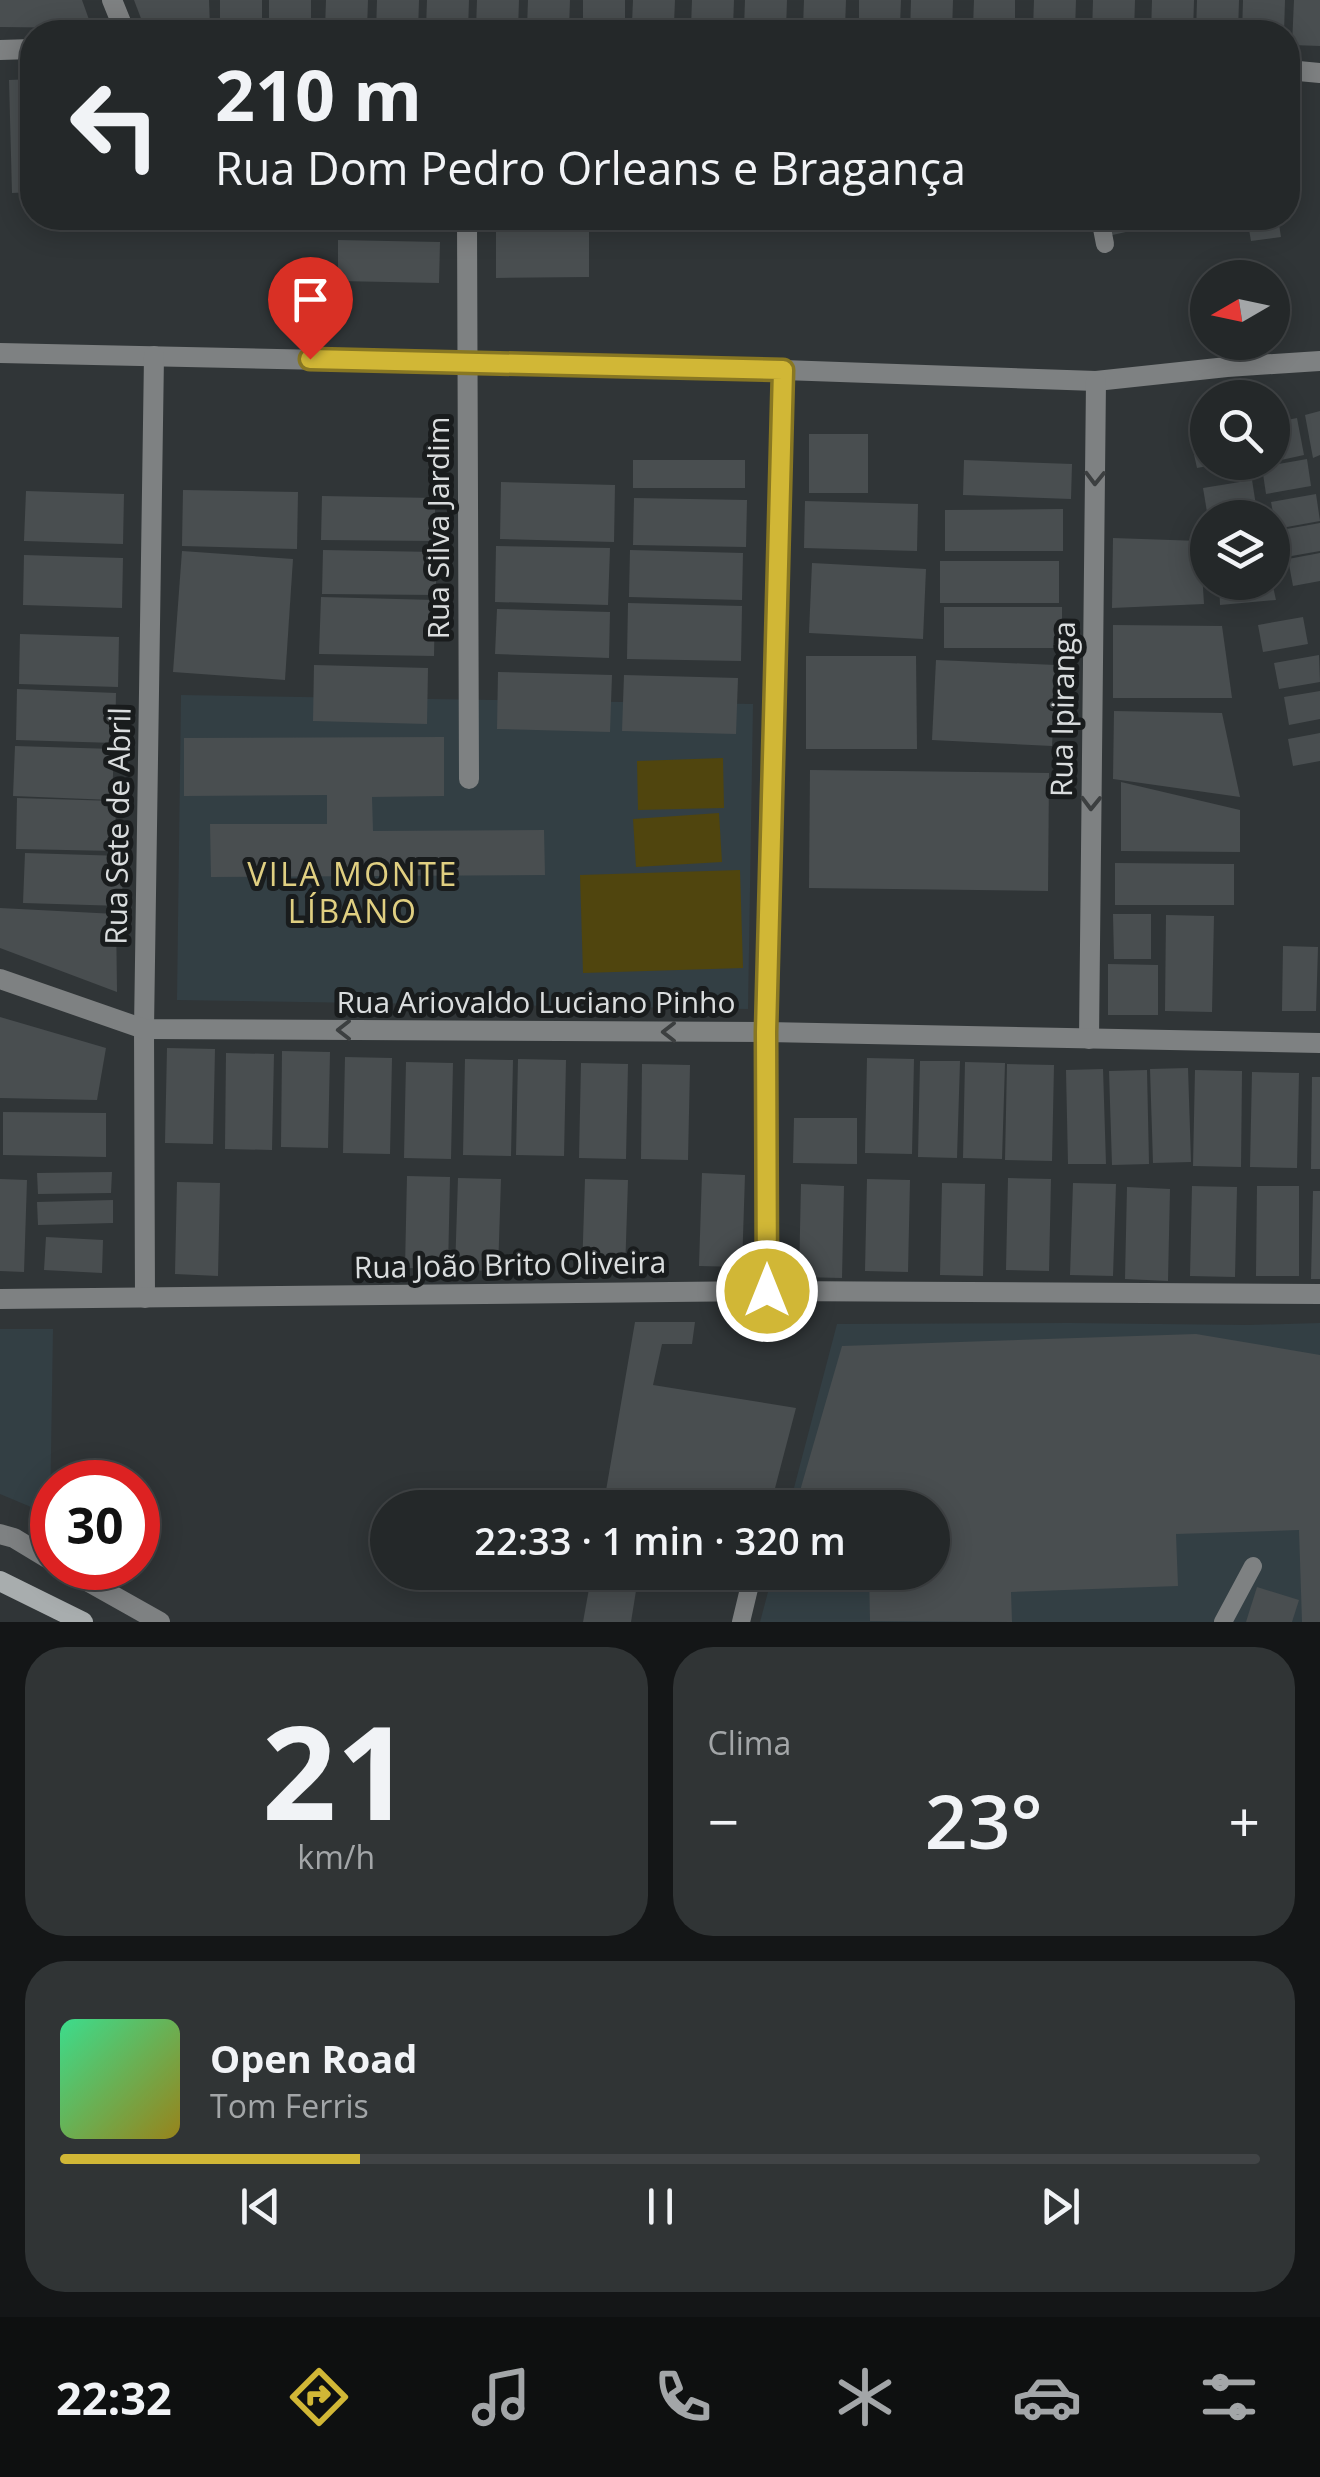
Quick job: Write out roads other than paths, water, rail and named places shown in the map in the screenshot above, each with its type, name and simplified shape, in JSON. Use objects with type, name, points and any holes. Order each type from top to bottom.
[{"type":"main road","points":[[0,1581],[83,1622]]},
{"type":"street","name":"Rua Silva Jardim","points":[[467,230],[469,779]]},
{"type":"street","points":[[0,352],[1096,381],[1227,366],[1320,361]]},
{"type":"street","name":"Rua Sete de Abril","points":[[145,1298],[144,1030],[154,356]]},
{"type":"street","points":[[767,1291],[766,1032],[783,370]]},
{"type":"street","name":"Rua Ipiranga","points":[[1088,1038],[1096,381]]},
{"type":"street","name":"Rua Ariovaldo Luciano Pinho","points":[[0,978],[144,1030],[766,1032],[1320,1043]]},
{"type":"street","name":"Rua João Brito Oliveira","points":[[0,1298],[767,1291],[1320,1294]]},
{"type":"street","points":[[0,1534],[30,1548]]},
{"type":"street","points":[[103,1590],[160,1622]]},
{"type":"lane","points":[[1103,230],[1106,244]]},
{"type":"lane","points":[[1223,1622],[1252,1566]]},
{"type":"lane","points":[[741,1622],[749,1590]]},
{"type":"district","name":"VILA MONTE LÍBANO","points":[[353,892]]}]
